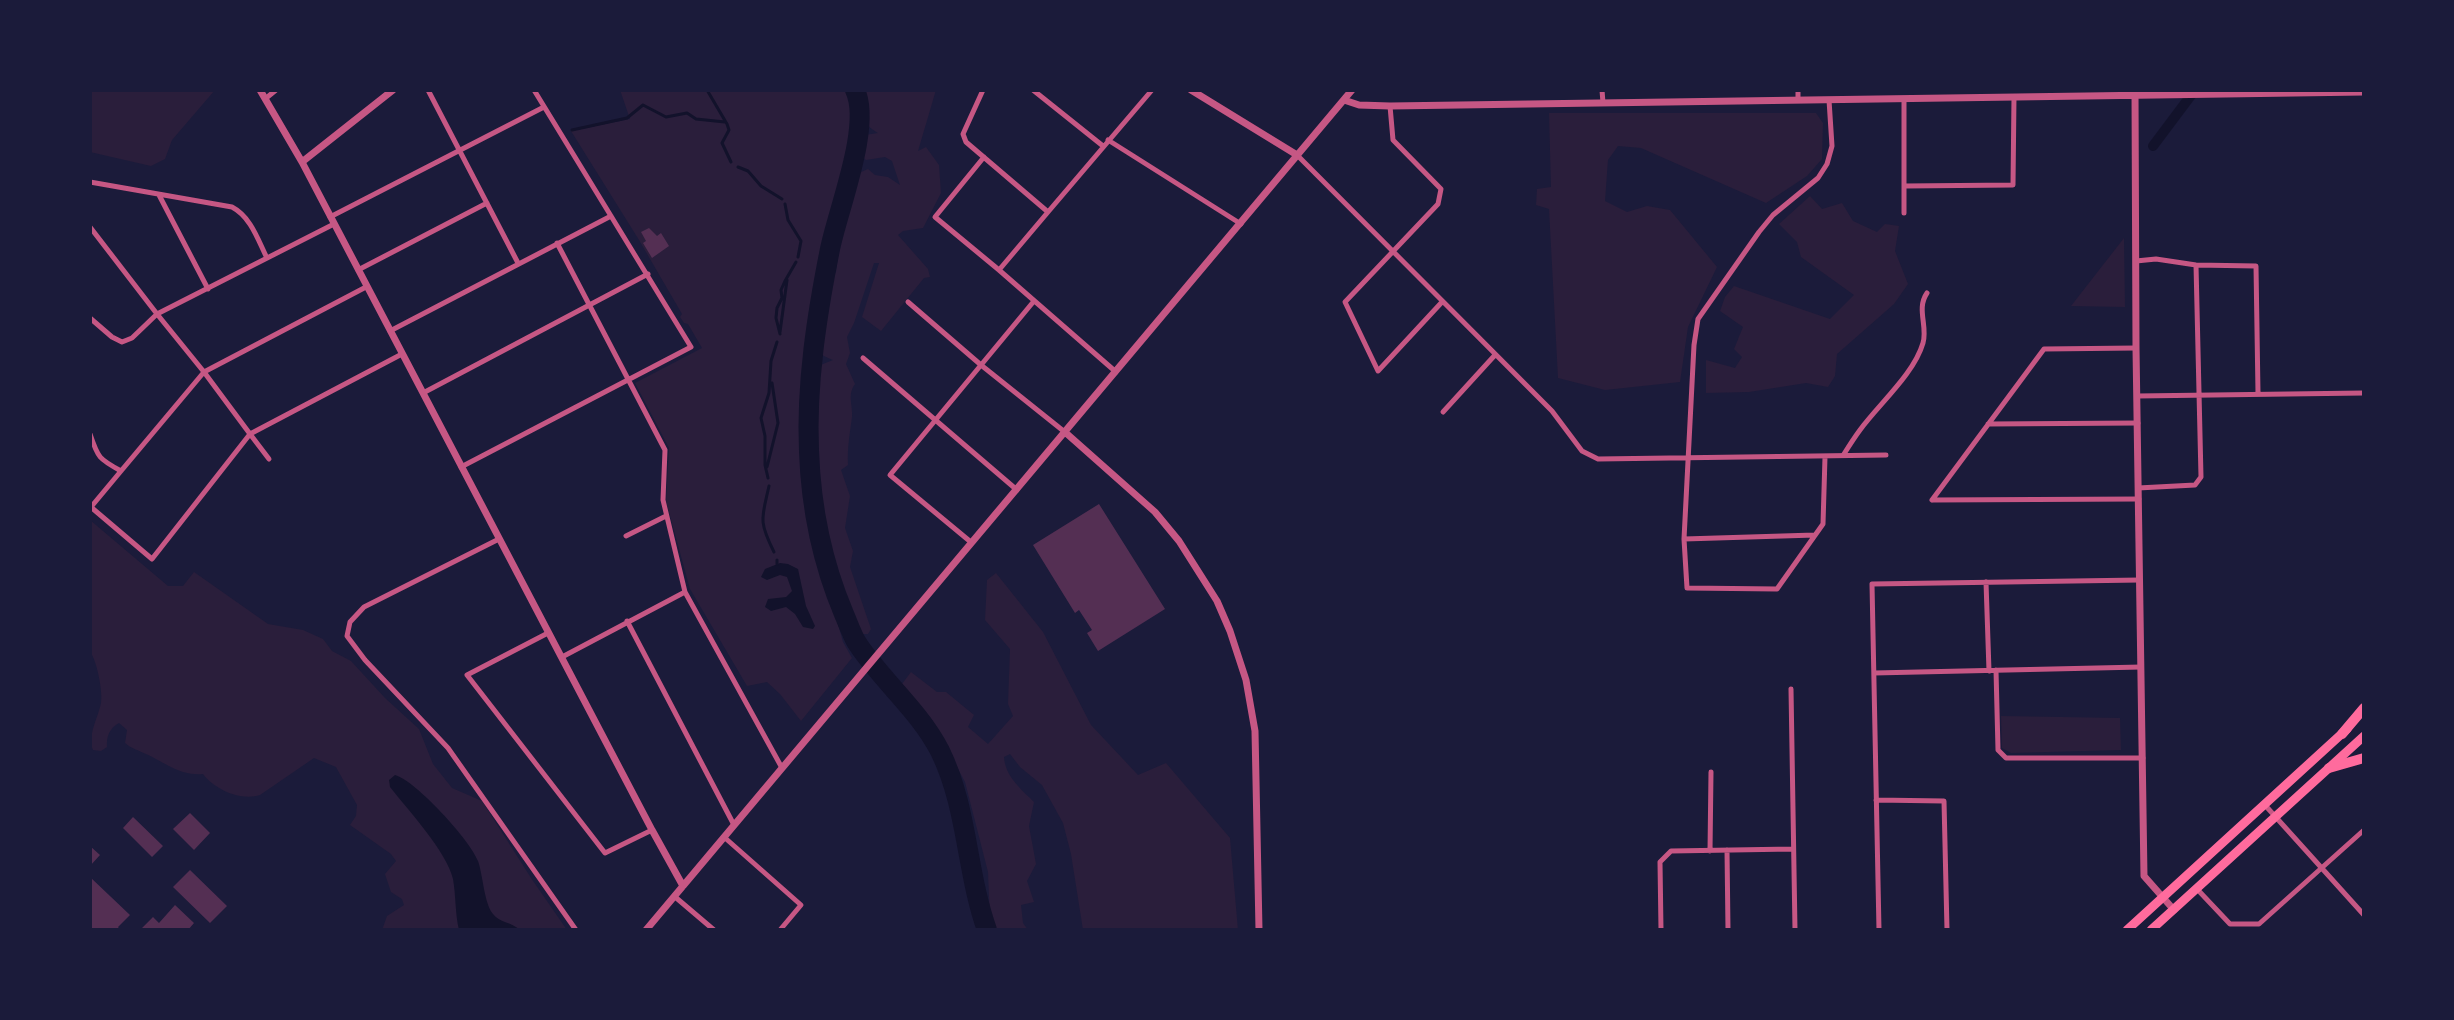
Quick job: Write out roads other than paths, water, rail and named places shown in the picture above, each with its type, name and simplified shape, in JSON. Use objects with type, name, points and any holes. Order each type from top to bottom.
[{"type":"highway","points":[[2342,734],[2364,708]]},
{"type":"highway","points":[[2127,930],[2364,714]]},
{"type":"highway","points":[[2151,930],[2364,736]]},
{"type":"highway","points":[[2329,768],[2364,758]]},
{"type":"street","points":[[260,90],[302,162],[683,886]]},
{"type":"street","points":[[265,99],[276,90]]},
{"type":"street","points":[[302,162],[393,90]]},
{"type":"street","points":[[428,90],[518,263]]},
{"type":"street","points":[[461,466],[691,347],[534,90]]},
{"type":"street","points":[[983,90],[963,134],[966,142],[1048,212]]},
{"type":"street","points":[[1033,90],[1103,146]]},
{"type":"street","points":[[999,270],[1152,90]]},
{"type":"street","points":[[1191,90],[1297,155],[1552,411],[1582,451],[1598,459],[1886,455]]},
{"type":"street","points":[[646,930],[1352,90]]},
{"type":"street","points":[[1602,90],[1602,103]]},
{"type":"street","points":[[1798,90],[1798,100]]},
{"type":"street","points":[[1344,100],[1359,105],[1390,106],[2014,97],[2135,92],[2184,94],[2364,92]]},
{"type":"street","points":[[2135,92],[2136,348],[2144,876],[2174,910]]},
{"type":"street","points":[[1905,186],[2013,185],[2014,97]]},
{"type":"street","points":[[1904,99],[1904,213]]},
{"type":"street","points":[[1824,457],[1823,524],[1777,589],[1687,588],[1684,539],[1694,345],[1698,320],[1758,232],[1773,215],[1818,178],[1827,164],[1832,146],[1829,100]]},
{"type":"street","points":[[1390,106],[1393,140],[1441,189],[1438,204],[1345,302],[1378,371],[1442,302]]},
{"type":"street","points":[[90,318],[112,337],[122,342],[132,338],[157,314],[267,258],[459,150],[544,107]]},
{"type":"street","points":[[1108,140],[1241,224]]},
{"type":"street","points":[[984,157],[935,217],[1116,372]]},
{"type":"street","points":[[90,182],[232,207],[242,212],[248,219],[267,258]]},
{"type":"street","points":[[159,195],[208,289]]},
{"type":"street","points":[[358,270],[487,203]]},
{"type":"street","points":[[390,331],[611,216]]},
{"type":"street","points":[[90,227],[269,459]]},
{"type":"street","points":[[557,243],[665,450],[663,500],[685,592],[782,768]]},
{"type":"street","points":[[2136,261],[2156,259],[2196,266],[2256,266],[2258,393]]},
{"type":"street","points":[[2138,488],[2195,485],[2201,477],[2196,266]]},
{"type":"street","points":[[423,393],[648,274]]},
{"type":"street","points":[[366,287],[204,372],[91,507],[152,559],[250,434],[402,354]]},
{"type":"street","points":[[1844,454],[1860,430],[1908,370],[1918,353],[1923,343],[1921,311],[1923,298],[1927,293]]},
{"type":"street","points":[[972,543],[890,475],[1034,301]]},
{"type":"street","points":[[908,302],[981,365],[1066,433],[1155,512],[1185,550],[1217,601],[1230,631],[1246,680],[1255,731],[1259,930]]},
{"type":"street","points":[[2136,348],[2043,349],[1932,500],[2139,499]]},
{"type":"street","points":[[1443,412],[1495,355]]},
{"type":"street","points":[[863,358],[1017,490]]},
{"type":"street","points":[[2137,396],[2364,393]]},
{"type":"street","points":[[1988,424],[2138,423]]},
{"type":"street","points":[[90,434],[96,454],[102,461],[122,471]]},
{"type":"street","points":[[626,536],[666,516]]},
{"type":"street","points":[[1684,539],[1815,535]]},
{"type":"street","points":[[499,539],[364,607],[350,622],[347,636],[365,660],[448,748],[576,930]]},
{"type":"street","points":[[1879,930],[1872,584],[2140,580]]},
{"type":"street","points":[[1986,582],[1998,750],[2007,758],[2143,758]]},
{"type":"street","points":[[562,657],[685,592]]},
{"type":"street","points":[[627,621],[735,825]]},
{"type":"street","points":[[548,633],[467,675],[605,853],[652,830]]},
{"type":"street","points":[[1874,673],[2141,667]]},
{"type":"street","points":[[1791,689],[1795,930]]},
{"type":"street","points":[[1710,850],[1711,772]]},
{"type":"street","points":[[1876,800],[1944,801],[1947,930]]},
{"type":"street","points":[[2265,804],[2364,915]]},
{"type":"street","points":[[2197,889],[2229,924],[2259,924],[2364,830]]},
{"type":"street","points":[[724,837],[801,906],[780,930]]},
{"type":"street","points":[[1661,930],[1660,862],[1671,851],[1793,849]]},
{"type":"street","points":[[1727,850],[1728,930]]},
{"type":"street","points":[[674,896],[714,930]]},
{"type":"waterway","points":[[707,90],[727,124],[729,130],[722,143],[731,162]]},
{"type":"waterway","points":[[855,90],[859,106],[857,146],[830,249],[811,375],[809,451],[815,514],[836,594],[855,640],[922,722],[940,751],[962,817],[980,908],[987,930]]},
{"type":"waterway","points":[[2153,146],[2195,90]]},
{"type":"waterway","points":[[572,130],[627,118],[643,105],[666,117],[687,113],[696,119],[725,122]]},
{"type":"waterway","points":[[738,167],[748,171],[761,186],[782,199]]},
{"type":"waterway","points":[[785,204],[788,220],[801,241],[798,257]]},
{"type":"waterway","points":[[780,334],[776,318],[777,308],[782,298],[781,290],[796,262]]},
{"type":"waterway","points":[[780,332],[787,280]]},
{"type":"waterway","points":[[768,478],[765,465],[765,436],[761,418],[769,393],[771,361],[777,342]]},
{"type":"waterway","points":[[767,467],[778,423],[772,383]]},
{"type":"waterway","points":[[769,486],[763,519],[765,533],[774,552]]}]
